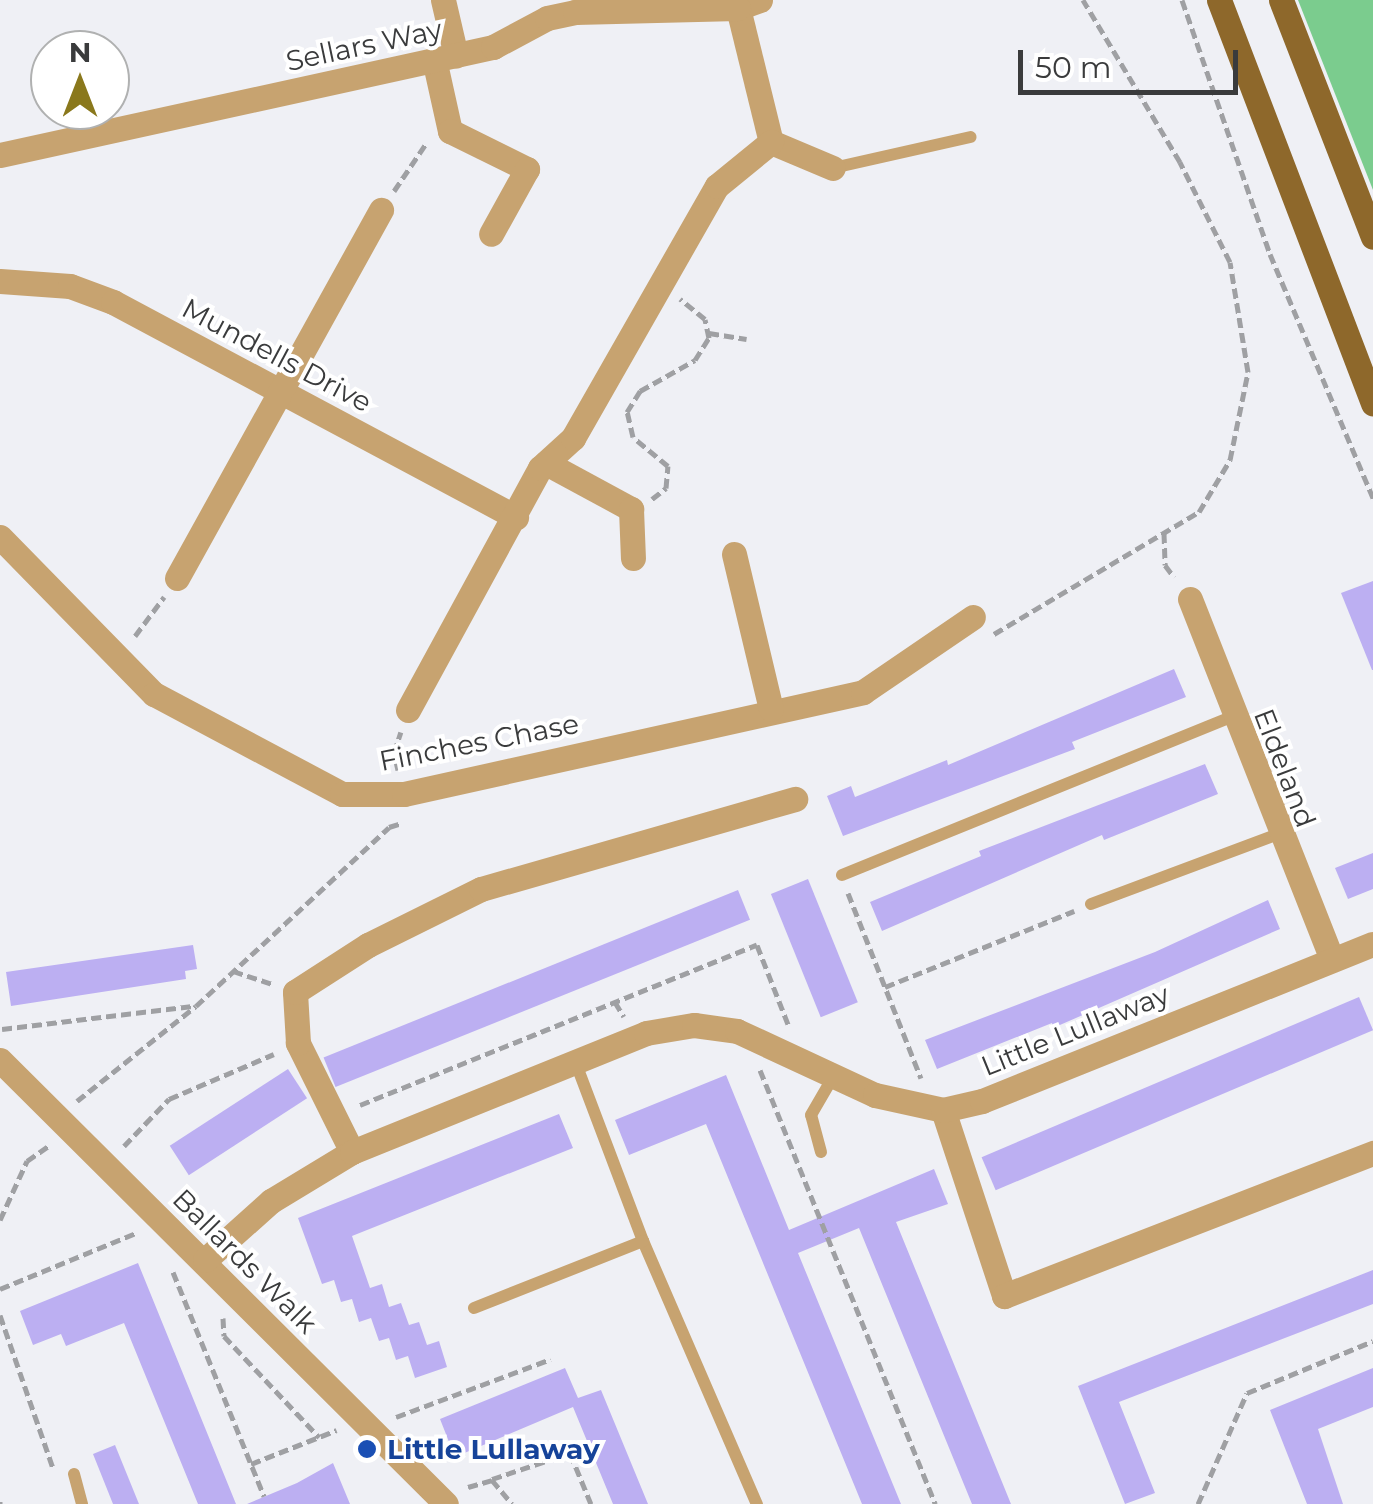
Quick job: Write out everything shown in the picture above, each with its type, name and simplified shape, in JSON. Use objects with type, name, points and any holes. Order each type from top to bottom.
[{"type":"main road","points":[[1219,0],[1373,404]]},
{"type":"main road","points":[[1281,0],[1373,236]]},
{"type":"street","points":[[443,0],[450,131],[527,169],[491,234]]},
{"type":"street","name":"Sellars Way","points":[[0,156],[493,47],[547,18],[575,12],[749,4],[771,142]]},
{"type":"street","points":[[408,710],[546,463],[573,438],[717,186],[771,142],[833,168]]},
{"type":"street","points":[[177,578],[381,210]]},
{"type":"street","name":"Mundells Drive","points":[[0,281],[70,286],[113,302],[516,517]]},
{"type":"street","points":[[546,463],[631,510],[634,558]]},
{"type":"street","name":"Finches Chase","points":[[0,537],[154,694],[300,777],[342,794],[404,794],[771,709],[863,692],[973,617]]},
{"type":"street","points":[[734,554],[771,709]]},
{"type":"street","name":"Eldeland","points":[[1190,599],[1278,834],[1331,957]]},
{"type":"street","points":[[352,1152],[298,1043],[295,992],[368,945],[481,889],[795,799]]},
{"type":"street","name":"Little Lullaway","points":[[199,1271],[271,1200],[352,1152],[646,1033],[694,1025],[746,1035],[875,1095],[944,1110],[982,1101],[1331,957],[1373,944]]},
{"type":"street","name":"Ballards Walk","points":[[0,1060],[199,1271],[363,1420],[455,1496]]},
{"type":"street","points":[[944,1110],[1004,1296],[1373,1153]]},
{"type":"lane","points":[[833,168],[971,137]]},
{"type":"lane","points":[[842,874],[1233,716]]},
{"type":"lane","points":[[1091,904],[1278,834]]},
{"type":"lane","points":[[575,1060],[643,1241],[757,1504]]},
{"type":"lane","points":[[822,1152],[811,1116],[833,1077]]},
{"type":"lane","points":[[474,1308],[643,1241]]},
{"type":"lane","points":[[74,1474],[82,1504]]},
{"type":"path","points":[[977,644],[1199,512],[1220,486],[1248,372],[1230,262],[1180,162],[1083,0]]},
{"type":"path","points":[[1182,0],[1270,254],[1373,498]]},
{"type":"path","points":[[381,210],[447,114]]},
{"type":"path","points":[[631,510],[653,499],[670,478],[660,457],[627,426],[632,400],[695,360],[708,333],[705,319],[660,287]]},
{"type":"path","points":[[708,333],[747,339]]},
{"type":"path","points":[[1164,534],[1165,565],[1190,599]]},
{"type":"path","points":[[114,656],[177,578]]},
{"type":"path","points":[[404,794],[394,753],[408,710]]},
{"type":"path","points":[[0,1220],[32,1154],[42,1156],[62,1123],[196,1006],[389,827],[412,820]]},
{"type":"path","points":[[842,874],[924,1086],[913,1085]]},
{"type":"path","points":[[885,987],[1091,904]]},
{"type":"path","points":[[347,1110],[757,944],[792,1036]]},
{"type":"path","points":[[233,970],[295,992]]},
{"type":"path","points":[[0,1027],[196,1006]]},
{"type":"path","points":[[746,1035],[935,1504]]},
{"type":"path","points":[[122,1148],[169,1099],[287,1048]]},
{"type":"path","points":[[0,1289],[142,1230]]},
{"type":"path","points":[[199,1271],[165,1254],[264,1496]]},
{"type":"path","points":[[222,1309],[224,1336],[319,1437]]},
{"type":"path","points":[[0,1315],[56,1478]]},
{"type":"path","points":[[1198,1504],[1246,1394],[1373,1341]]},
{"type":"path","points":[[396,1417],[552,1359]]},
{"type":"path","points":[[386,1406],[409,1431]]},
{"type":"path","points":[[251,1464],[363,1420]]},
{"type":"path","points":[[455,1496],[570,1453],[591,1504]]},
{"type":"path","points":[[492,1480],[512,1504]]},
{"type":"green space","points":[[1298,0],[1373,0],[1373,190]]},
{"type":"building","points":[[1373,581],[1373,670],[1372,670],[1341,593]]},
{"type":"building","points":[[1174,669],[1186,697],[1072,742],[1075,749],[843,836],[827,796],[851,786],[855,797],[947,760],[948,765]]},
{"type":"building","points":[[1205,764],[1218,794],[1104,840],[1102,835],[882,931],[870,902],[981,856],[979,851]]},
{"type":"building","points":[[1373,853],[1373,889],[1348,899],[1335,868]]},
{"type":"building","points":[[808,879],[858,1002],[821,1017],[771,894]]},
{"type":"building","points":[[738,890],[750,920],[336,1087],[324,1057]]},
{"type":"building","points":[[1268,900],[1280,929],[1053,1028],[1052,1023],[937,1069],[925,1040],[1155,952]]},
{"type":"building","points":[[193,945],[197,969],[185,971],[186,979],[11,1006],[6,972]]},
{"type":"building","points":[[1359,997],[1373,1030],[996,1190],[982,1157]]},
{"type":"building","points":[[288,1069],[307,1098],[189,1175],[170,1146]]},
{"type":"building","points":[[726,1075],[789,1230],[934,1169],[948,1204],[896,1222],[1011,1504],[972,1504],[859,1228],[798,1253],[901,1504],[862,1504],[706,1124],[629,1155],[615,1120]]},
{"type":"building","points":[[559,1114],[573,1148],[352,1236],[370,1288],[382,1284],[389,1307],[401,1303],[409,1325],[419,1322],[427,1345],[439,1341],[447,1367],[415,1378],[408,1356],[396,1360],[389,1338],[379,1341],[371,1318],[359,1322],[352,1299],[341,1302],[334,1280],[322,1284],[298,1218]]},
{"type":"building","points":[[138,1263],[236,1504],[198,1504],[124,1323],[66,1346],[61,1334],[33,1345],[20,1311]]},
{"type":"building","points":[[1373,1270],[1373,1304],[1119,1402],[1155,1493],[1125,1504],[1078,1386]]},
{"type":"building","points":[[565,1368],[578,1398],[601,1390],[648,1504],[613,1504],[573,1407],[455,1457],[440,1419]]},
{"type":"building","points":[[1373,1368],[1373,1407],[1318,1429],[1343,1504],[1307,1504],[1270,1410]]},
{"type":"building","points":[[115,1445],[139,1504],[113,1504],[93,1454]]},
{"type":"building","points":[[333,1463],[350,1504],[247,1504],[297,1483]]},
{"type":"place","name":"Little Lullaway","points":[[367,1449]]}]
